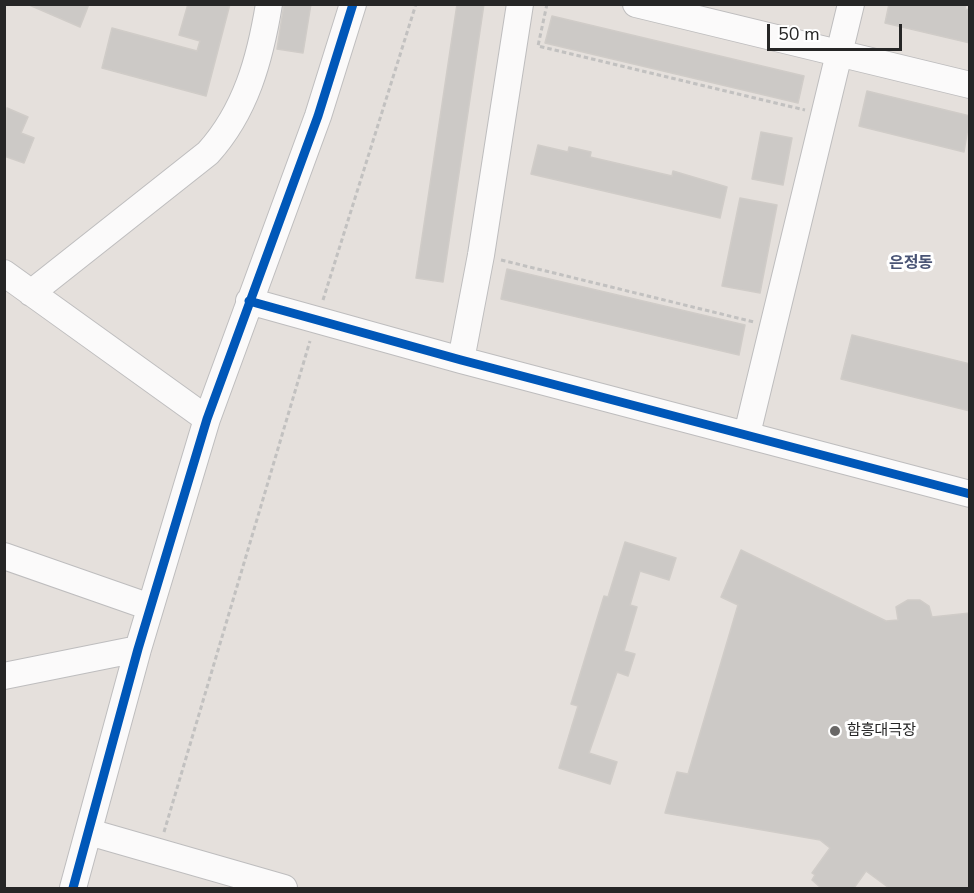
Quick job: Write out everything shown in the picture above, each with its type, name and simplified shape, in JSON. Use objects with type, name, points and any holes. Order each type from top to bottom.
[{"type":"street","points":[[31,293],[208,153],[222,137],[233,122],[254,73],[269,4]]},
{"type":"street","points":[[73,888],[150,607],[207,419],[318,116],[352,4]]},
{"type":"street","points":[[461,360],[520,4]]},
{"type":"street","points":[[636,4],[969,85]]},
{"type":"street","points":[[747,434],[851,4]]},
{"type":"street","points":[[4,273],[207,419]]},
{"type":"street","points":[[249,301],[461,360],[969,494]]},
{"type":"street","points":[[4,556],[150,607]]},
{"type":"street","points":[[4,676],[138,649]]},
{"type":"street","points":[[89,832],[284,888]]},
{"type":"path","points":[[159,852],[317,320],[416,4]]},
{"type":"path","points":[[548,4],[537,46],[824,114]]},
{"type":"path","points":[[480,255],[773,326]]},
{"type":"building","points":[[27,4],[89,4],[80,27]]},
{"type":"building","points":[[188,4],[230,4],[206,96],[102,68],[112,28],[197,51],[200,41],[179,35]]},
{"type":"building","points":[[284,4],[311,4],[303,53],[277,49]]},
{"type":"building","points":[[457,4],[484,4],[443,282],[416,278]]},
{"type":"building","points":[[889,4],[966,4],[965,9],[970,10],[970,43],[885,23]]},
{"type":"building","points":[[552,16],[804,76],[798,103],[545,43]]},
{"type":"building","points":[[867,91],[970,116],[964,152],[859,126]]},
{"type":"building","points":[[7,108],[28,117],[21,133],[34,138],[24,163],[4,156]]},
{"type":"building","points":[[761,132],[792,138],[783,185],[752,179]]},
{"type":"building","points":[[538,145],[568,152],[569,147],[591,152],[590,157],[672,176],[673,171],[727,187],[720,218],[531,174]]},
{"type":"building","points":[[740,198],[777,205],[760,293],[722,286]]},
{"type":"building","points":[[507,269],[745,325],[739,355],[501,299]]},
{"type":"building","points":[[852,335],[970,364],[970,411],[841,379]]},
{"type":"building","points":[[625,542],[676,558],[669,580],[640,571],[630,605],[637,607],[624,651],[635,654],[628,676],[617,672],[589,753],[617,762],[610,784],[559,768],[578,706],[571,704],[604,596],[608,597]]},
{"type":"building","name":"함흥대극장","points":[[741,550],[886,621],[898,620],[896,607],[908,600],[920,600],[929,606],[932,617],[970,613],[970,888],[889,888],[866,871],[854,888],[821,888],[812,880],[815,875],[812,873],[830,848],[820,840],[665,813],[677,772],[688,774],[738,605],[721,597]]},
{"type":"cycle path","points":[[73,888],[138,649],[207,419],[318,116],[353,4]]},
{"type":"cycle path","points":[[249,301],[461,360],[970,494]]},
{"type":"place","name":"함흥대극장","points":[[835,731]]},
{"type":"district","name":"은정동","points":[[911,264]]}]
